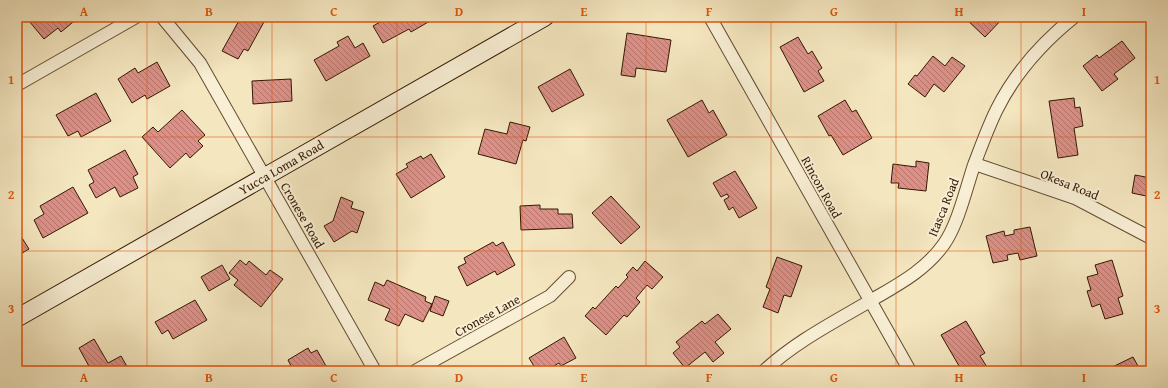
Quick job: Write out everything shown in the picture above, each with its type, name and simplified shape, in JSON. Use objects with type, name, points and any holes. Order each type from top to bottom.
[{"type":"main road","name":"Yucca Loma Road","points":[[17,318],[545,17]]},
{"type":"street","points":[[17,85],[136,17]]},
{"type":"street","name":"Cronese Road","points":[[162,17],[200,63],[375,371]]},
{"type":"street","name":"Rincon Road","points":[[710,17],[910,371]]},
{"type":"street","name":"Itasca Road","points":[[764,371],[803,341],[911,277],[932,259],[945,244],[954,224],[975,164],[997,109],[1014,80],[1040,48],[1074,17]]},
{"type":"street","name":"Okesa Road","points":[[975,164],[1075,198],[1151,238]]},
{"type":"street","name":"Cronese Lane","points":[[415,371],[550,296],[569,277]]},
{"type":"building","points":[[34,17],[78,18],[61,32],[58,28],[44,39],[29,21]]},
{"type":"building","points":[[241,17],[259,17],[265,20],[248,51],[244,49],[238,59],[222,51]]},
{"type":"building","points":[[389,17],[427,17],[430,21],[411,32],[409,29],[383,43],[373,26]]},
{"type":"building","points":[[964,17],[1004,17],[985,37]]},
{"type":"building","points":[[627,33],[671,40],[666,72],[636,68],[635,77],[621,75]]},
{"type":"building","points":[[348,36],[355,48],[363,43],[370,56],[326,81],[314,60],[339,46],[337,42]]},
{"type":"building","points":[[798,37],[808,54],[812,51],[822,68],[818,71],[824,81],[804,92],[780,47]]},
{"type":"building","points":[[1122,41],[1135,58],[1114,74],[1118,79],[1102,91],[1083,66],[1097,55],[1099,58]]},
{"type":"building","points":[[933,56],[945,66],[952,57],[965,66],[944,92],[934,84],[925,97],[908,84],[915,75],[917,76]]},
{"type":"building","points":[[157,62],[170,86],[147,99],[145,95],[132,103],[118,79],[135,68],[138,73]]},
{"type":"building","points":[[570,69],[584,95],[552,112],[538,87]]},
{"type":"building","points":[[291,79],[292,101],[253,104],[252,81]]},
{"type":"building","points":[[96,93],[111,121],[81,137],[78,131],[68,136],[56,115]]},
{"type":"building","points":[[1074,98],[1075,108],[1080,107],[1083,126],[1074,128],[1078,155],[1058,158],[1049,101]]},
{"type":"building","points":[[702,100],[709,113],[713,110],[727,135],[688,157],[667,120]]},
{"type":"building","points":[[845,100],[852,112],[856,110],[872,138],[843,155],[831,135],[829,136],[818,116]]},
{"type":"building","points":[[182,110],[205,135],[198,141],[203,146],[190,158],[186,153],[170,168],[142,137],[153,127],[158,132]]},
{"type":"building","points":[[510,122],[530,127],[526,141],[523,140],[516,164],[478,154],[485,129],[507,134]]},
{"type":"building","points":[[125,150],[138,174],[133,177],[138,188],[120,197],[115,187],[96,198],[89,185],[94,182],[88,170]]},
{"type":"building","points":[[431,154],[445,177],[411,198],[396,174],[408,167],[406,164],[421,156],[423,159]]},
{"type":"building","points":[[916,161],[929,163],[926,191],[898,188],[899,183],[891,183],[893,164],[916,167]]},
{"type":"building","points":[[735,171],[757,208],[739,218],[733,207],[729,210],[724,200],[729,197],[727,194],[721,197],[713,183]]},
{"type":"building","points":[[1135,175],[1151,178],[1151,197],[1132,193]]},
{"type":"building","points":[[73,187],[88,213],[43,238],[34,220],[44,214],[40,206]]},
{"type":"building","points":[[611,196],[640,227],[621,244],[592,213]]},
{"type":"building","points":[[341,197],[353,202],[351,208],[364,212],[357,233],[352,231],[334,242],[324,226],[333,221]]},
{"type":"building","points":[[540,205],[540,209],[558,209],[558,214],[572,214],[573,228],[521,230],[520,206]]},
{"type":"building","points":[[1030,227],[1037,256],[1020,260],[1018,253],[1007,255],[1008,260],[993,263],[986,236],[1004,231],[1005,236],[1014,234],[1014,230]]},
{"type":"building","points":[[17,230],[29,249],[17,256]]},
{"type":"building","points":[[493,242],[496,246],[503,242],[515,265],[497,275],[495,271],[467,286],[458,267],[466,263],[464,258]]},
{"type":"building","points":[[777,257],[802,266],[791,297],[784,295],[778,313],[763,307],[770,289],[766,287]]},
{"type":"building","points":[[240,260],[246,265],[249,261],[266,275],[270,270],[283,279],[261,307],[234,285],[238,280],[229,273]]},
{"type":"building","points":[[1112,260],[1123,296],[1118,298],[1123,314],[1105,319],[1100,304],[1092,307],[1087,291],[1091,290],[1087,277],[1098,274],[1095,265]]},
{"type":"building","points":[[645,261],[663,277],[652,289],[647,285],[636,298],[640,302],[627,317],[624,315],[606,335],[585,316],[593,307],[595,309],[616,286],[618,288],[628,277],[626,275],[633,267],[637,271]]},
{"type":"building","points":[[222,265],[230,279],[209,291],[201,277]]},
{"type":"building","points":[[387,280],[426,297],[425,301],[432,304],[423,322],[405,314],[399,326],[385,320],[390,309],[368,300],[375,282],[384,286]]},
{"type":"building","points":[[435,296],[449,301],[443,316],[430,311]]},
{"type":"building","points":[[195,300],[207,320],[173,339],[168,330],[162,334],[155,322]]},
{"type":"building","points":[[718,314],[731,329],[715,342],[724,353],[713,362],[705,352],[685,368],[673,353],[680,347],[676,342],[702,321],[705,324]]},
{"type":"building","points":[[966,321],[985,353],[980,356],[987,367],[981,371],[962,371],[941,335]]},
{"type":"building","points":[[564,337],[576,358],[561,366],[559,363],[545,371],[537,371],[529,358]]},
{"type":"building","points":[[94,339],[108,363],[121,356],[129,370],[89,371],[91,370],[79,348]]},
{"type":"building","points":[[308,348],[311,353],[317,350],[326,366],[317,371],[292,371],[293,370],[288,360]]},
{"type":"building","points":[[1133,357],[1139,368],[1132,371],[1104,371]]}]
